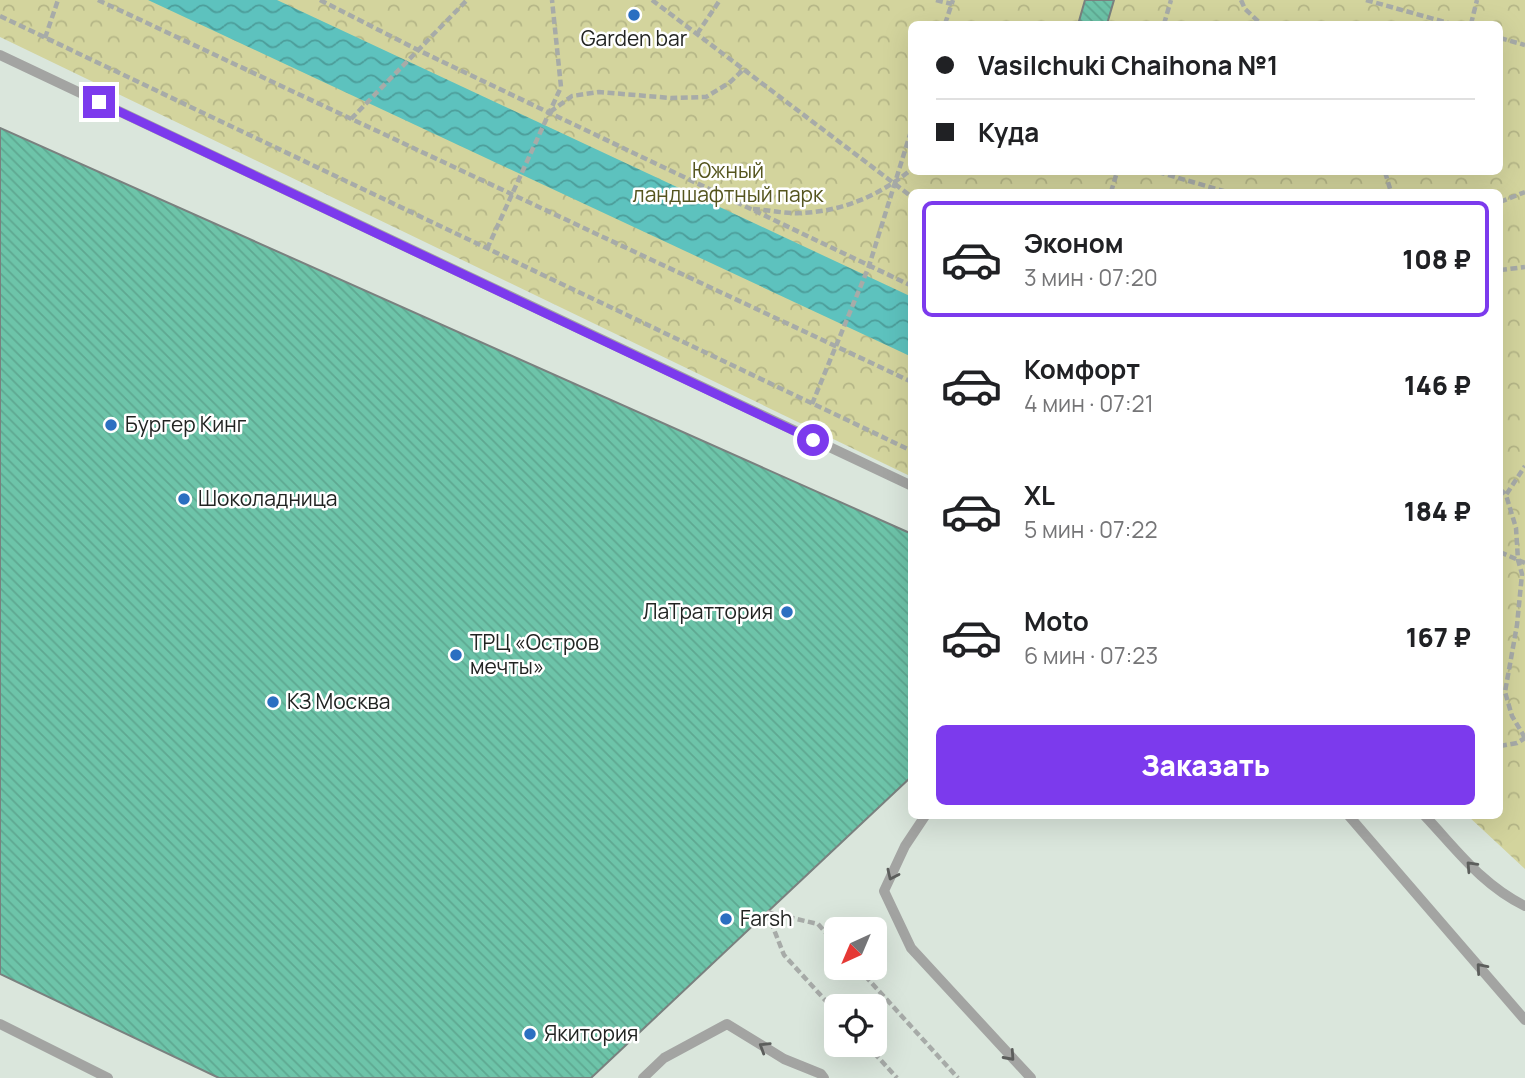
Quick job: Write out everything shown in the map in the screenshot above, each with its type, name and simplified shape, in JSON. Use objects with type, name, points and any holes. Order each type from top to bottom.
[{"type":"lane","points":[[0,55],[908,484]]},
{"type":"lane","points":[[923,819],[905,846],[884,891],[911,948],[1031,1078]]},
{"type":"lane","points":[[1352,819],[1525,1020]]},
{"type":"lane","points":[[1428,819],[1486,882],[1502,895],[1525,906]]},
{"type":"lane","points":[[0,1024],[108,1078]]},
{"type":"lane","points":[[643,1078],[664,1058],[727,1024],[784,1059],[821,1074],[824,1078]]},
{"type":"path","points":[[45,38],[58,0]]},
{"type":"path","points":[[98,0],[908,380]]},
{"type":"path","points":[[320,0],[418,50],[908,284]]},
{"type":"path","points":[[351,119],[467,0]]},
{"type":"path","points":[[487,248],[561,87],[552,0]]},
{"type":"path","points":[[652,0],[908,194]]},
{"type":"path","points":[[697,34],[720,0]]},
{"type":"path","points":[[936,0],[953,2],[946,21]]},
{"type":"path","points":[[1165,21],[1171,0]]},
{"type":"path","points":[[1241,0],[1245,9],[1258,21]]},
{"type":"path","points":[[1366,0],[1441,21]]},
{"type":"path","points":[[1472,21],[1477,0]]},
{"type":"path","points":[[0,16],[908,449]]},
{"type":"path","points":[[1503,39],[1525,45]]},
{"type":"path","points":[[549,112],[572,96],[599,92],[639,93],[671,98],[706,97],[729,83],[743,70]]},
{"type":"path","points":[[812,404],[869,266],[908,140]]},
{"type":"path","points":[[749,208],[800,214],[834,209],[868,199],[908,172]]},
{"type":"path","points":[[1168,175],[1217,189]]},
{"type":"path","points":[[1503,201],[1525,192]]},
{"type":"path","points":[[1503,270],[1525,267]]},
{"type":"path","points":[[1506,495],[1525,466]]},
{"type":"path","points":[[1503,492],[1516,528],[1518,560],[1522,574],[1505,692],[1511,716],[1525,738],[1517,743],[1503,745]]},
{"type":"path","points":[[1503,553],[1525,563]]},
{"type":"path","points":[[824,930],[818,923],[767,912],[785,955],[824,999]]},
{"type":"path","points":[[869,980],[958,1078]]},
{"type":"path","points":[[878,1057],[897,1078]]},
{"type":"shaded area","points":[[0,0],[1525,0],[1525,1078],[0,1078]]},
{"type":"green space","name":"Южный ландшафтный парк","points":[[0,0],[1525,0],[1525,869],[1471,819],[1503,819],[1503,189],[908,189],[908,475],[0,37]]},
{"type":"water","points":[[148,0],[277,0],[908,295],[908,355]]},
{"type":"building","points":[[1085,0],[1114,0],[1108,21],[1079,21]]},
{"type":"building","name":"ТРЦ «Остров мечты»","points":[[0,128],[908,532],[908,780],[591,1078],[219,1078],[0,974]]},
{"type":"place","name":"Garden bar","points":[[634,15]]},
{"type":"place","name":"Бургер Кинг","points":[[111,425]]},
{"type":"place","name":"Шоколадница","points":[[184,499]]},
{"type":"place","name":"ЛаТраттория","points":[[787,612]]},
{"type":"place","name":"ТРЦ «Остров мечты»","points":[[456,655]]},
{"type":"place","name":"КЗ Москва","points":[[273,702]]},
{"type":"place","name":"Farsh","points":[[726,919]]},
{"type":"place","name":"Якитория","points":[[530,1034]]},
{"type":"route","points":[[99,102],[813,440]]}]
